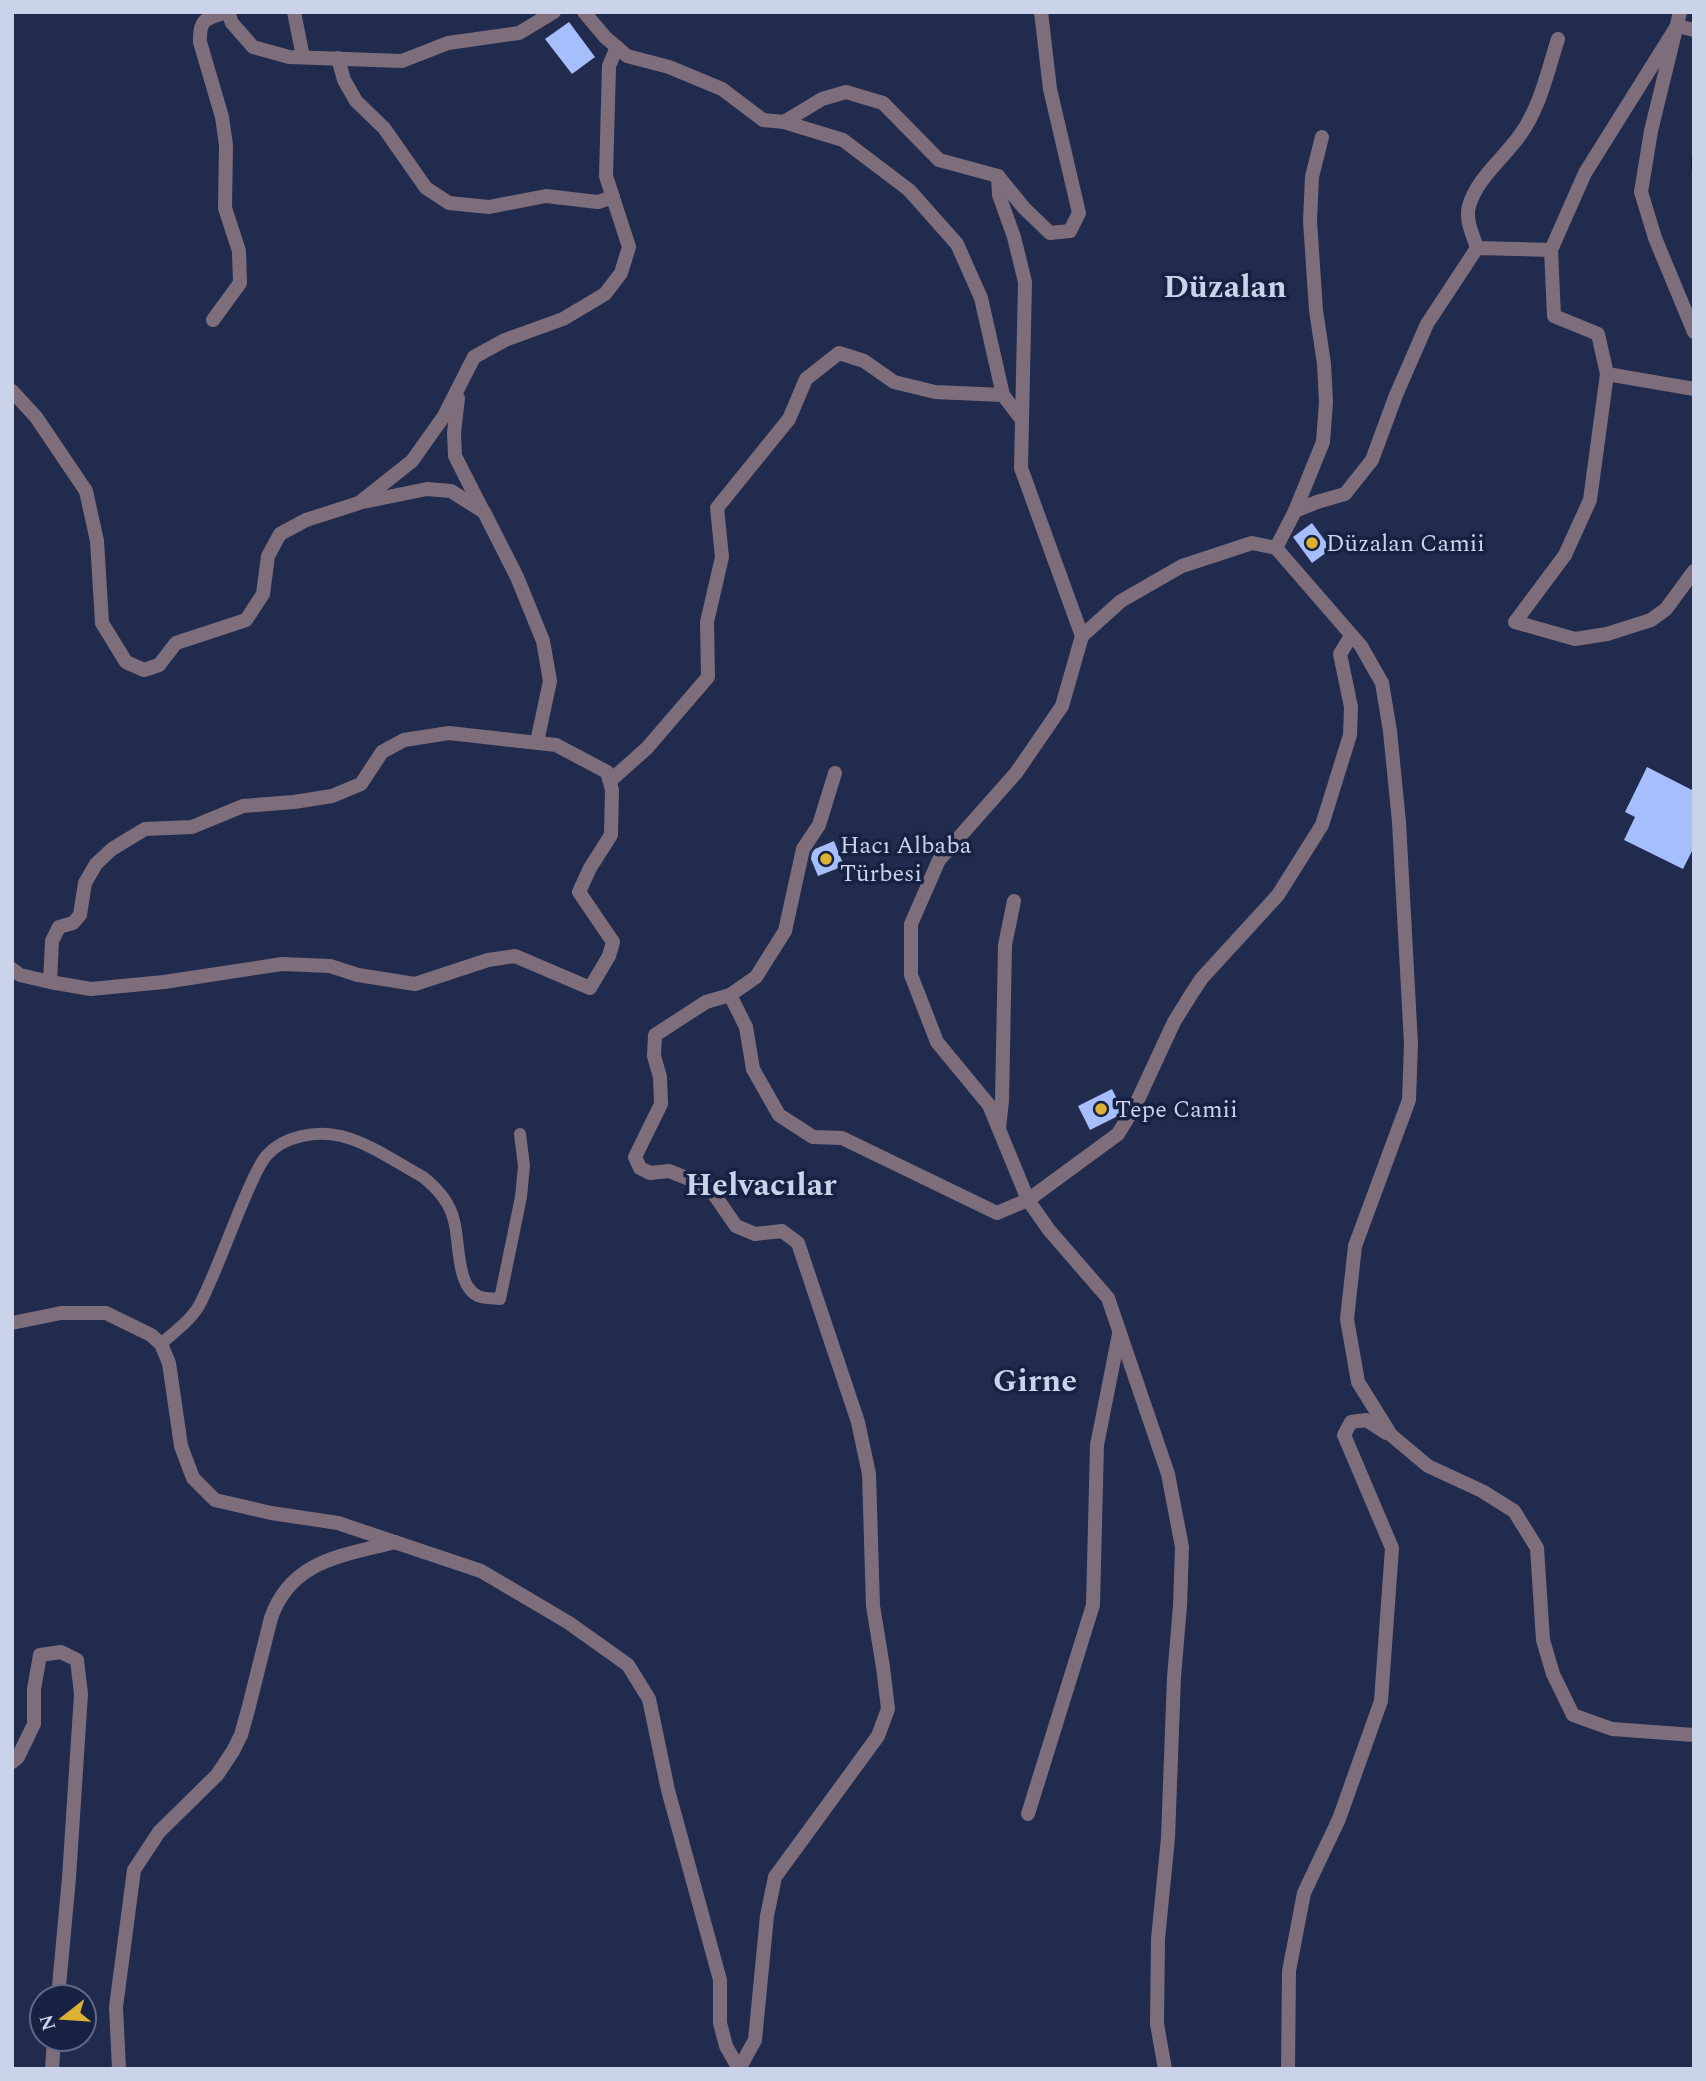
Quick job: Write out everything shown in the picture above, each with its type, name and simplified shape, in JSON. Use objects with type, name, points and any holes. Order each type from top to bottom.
[{"type":"street","points":[[213,320],[240,283],[239,251],[225,208],[226,145],[222,117],[200,41],[199,29],[206,19],[228,12],[232,23],[253,47],[289,57],[401,61],[448,43],[520,33],[554,12]]},
{"type":"street","points":[[294,12],[303,57]]},
{"type":"street","points":[[584,12],[627,56],[669,67],[722,89],[763,120],[784,122],[843,140],[909,190],[957,244],[981,298],[1003,395],[1022,420]]},
{"type":"street","points":[[784,122],[822,99],[846,92],[883,103],[939,160],[998,176],[1024,208],[1050,233],[1070,231],[1079,214],[1050,89],[1041,12]]},
{"type":"street","points":[[1678,19],[1694,30]]},
{"type":"street","points":[[1678,19],[1584,173],[1551,250],[1554,316],[1598,334],[1607,374],[1590,500],[1564,555],[1515,622],[1575,639],[1607,634],[1651,620],[1666,609],[1694,571]]},
{"type":"street","points":[[1678,19],[1651,131],[1642,192],[1655,238],[1694,332]]},
{"type":"street","points":[[1477,248],[1468,221],[1469,207],[1479,187],[1521,134],[1534,110],[1558,39]]},
{"type":"street","points":[[359,503],[412,461],[444,416],[474,357],[505,340],[562,319],[605,293],[621,273],[629,247],[606,176],[609,66],[617,47]]},
{"type":"street","points":[[338,58],[344,80],[356,101],[384,128],[426,188],[449,203],[489,207],[546,196],[598,202],[613,197]]},
{"type":"street","points":[[1276,548],[1295,511],[1322,442],[1326,401],[1324,364],[1316,310],[1310,221],[1312,177],[1322,137]]},
{"type":"street","points":[[998,176],[999,195],[1014,237],[1025,282],[1021,468],[1082,636]]},
{"type":"street","points":[[1477,248],[1551,250]]},
{"type":"street","points":[[1295,511],[1345,494],[1372,460],[1396,395],[1427,324],[1477,248]]},
{"type":"street","points":[[610,781],[647,748],[708,677],[707,622],[722,557],[717,508],[789,419],[806,379],[839,353],[864,361],[894,382],[935,392],[1003,395]]},
{"type":"street","points":[[1607,374],[1694,389]]},
{"type":"street","points":[[459,386],[454,433],[455,456],[517,577],[543,642],[550,681],[537,742]]},
{"type":"street","points":[[12,391],[36,417],[86,491],[97,541],[102,623],[127,662],[144,670],[159,665],[176,643],[246,620],[263,594],[268,556],[280,534],[306,520],[359,503],[427,489],[451,491],[484,512]]},
{"type":"street","points":[[1165,2069],[1157,2024],[1158,1939],[1168,1838],[1182,1547],[1168,1474],[1108,1298],[1049,1230],[1028,1200],[989,1105],[937,1042],[911,975],[911,925],[939,860],[1016,773],[1062,706],[1082,636],[1121,601],[1182,566],[1252,543],[1276,548],[1361,646],[1382,683],[1390,731],[1399,822],[1411,1044],[1409,1100],[1354,1246],[1347,1319],[1358,1382],[1391,1435]]},
{"type":"street","points":[[730,996],[746,1027],[752,1069],[779,1115],[813,1137],[842,1138],[998,1213],[1028,1200],[1118,1134],[1192,993],[1202,978],[1278,895],[1322,825],[1350,735],[1351,707],[1340,654],[1351,636]]},
{"type":"street","points":[[12,969],[20,975],[50,982],[91,989],[164,982],[282,964],[330,966],[358,975],[415,984],[488,960],[515,956],[590,988],[609,956],[613,942],[579,892],[590,868],[611,835],[612,790],[607,772],[556,745],[449,733],[404,740],[382,752],[361,784],[332,796],[243,806],[192,827],[145,830],[111,849],[96,864],[85,883],[80,915],[73,923],[59,927],[52,941],[50,982]]},
{"type":"street","points":[[12,1323],[61,1313],[106,1313],[151,1335],[160,1344],[169,1363],[181,1446],[193,1478],[215,1500],[271,1513],[338,1523],[481,1571],[569,1623],[628,1665],[649,1699],[668,1790],[720,1980],[720,2023],[726,2046],[739,2069],[755,2040],[766,1916],[775,1877],[878,1736],[888,1709],[873,1606],[869,1474],[858,1422],[798,1243],[782,1231],[755,1234],[736,1226],[709,1187],[669,1171],[650,1173],[640,1168],[635,1157],[661,1104],[660,1077],[654,1056],[655,1035],[706,1002],[730,996],[756,977],[785,931],[803,849],[819,825],[835,773]]},
{"type":"street","points":[[999,1128],[1003,1101],[1005,945],[1014,901]]},
{"type":"street","points":[[1028,1814],[1093,1605],[1097,1445],[1120,1332]]},
{"type":"street","points":[[1288,2069],[1289,1971],[1304,1893],[1339,1819],[1381,1702],[1392,1548],[1344,1435],[1351,1422],[1366,1420],[1391,1435],[1428,1466],[1482,1491],[1514,1511],[1537,1548],[1542,1640],[1553,1674],[1573,1715],[1612,1729],[1694,1735]]},
{"type":"street","points":[[119,2069],[116,2007],[134,1870],[159,1832],[217,1775],[233,1751],[241,1735],[271,1618],[288,1585],[310,1567],[395,1542]]},
{"type":"street","points":[[12,1762],[18,1757],[34,1724],[34,1689],[40,1655],[61,1651],[77,1660],[81,1695],[59,1983]]},
{"type":"lane","points":[[160,1344],[194,1314],[201,1303],[229,1231],[262,1161],[276,1147],[306,1135],[344,1136],[423,1177],[433,1185],[454,1219],[462,1275],[468,1287],[481,1297],[500,1299],[521,1197],[524,1166],[520,1134]]},
{"type":"building","points":[[569,22],[595,57],[572,74],[545,39]]},
{"type":"building","name":"Düzalan Camii","points":[[1312,523],[1331,549],[1312,563],[1293,537]]},
{"type":"building","points":[[1647,767],[1694,791],[1694,847],[1683,869],[1624,840],[1635,817],[1625,812]]},
{"type":"building","name":"Hacı Albaba Türbesi","points":[[834,841],[844,866],[818,876],[811,859],[812,853]]},
{"type":"building","name":"Tepe Camii","points":[[1112,1089],[1122,1109],[1118,1116],[1090,1130],[1078,1106]]},
{"type":"waterway","points":[[1694,158],[1694,168]]},
{"type":"place","name":"Düzalan Camii","points":[[1312,543]]},
{"type":"place","name":"Hacı Albaba Türbesi","points":[[826,859]]},
{"type":"place","name":"Tepe Camii","points":[[1101,1109]]},
{"type":"district","name":"Düzalan","points":[[1225,286]]},
{"type":"district","name":"Helvacılar","points":[[761,1184]]},
{"type":"district","name":"Girne","points":[[1035,1380]]}]
